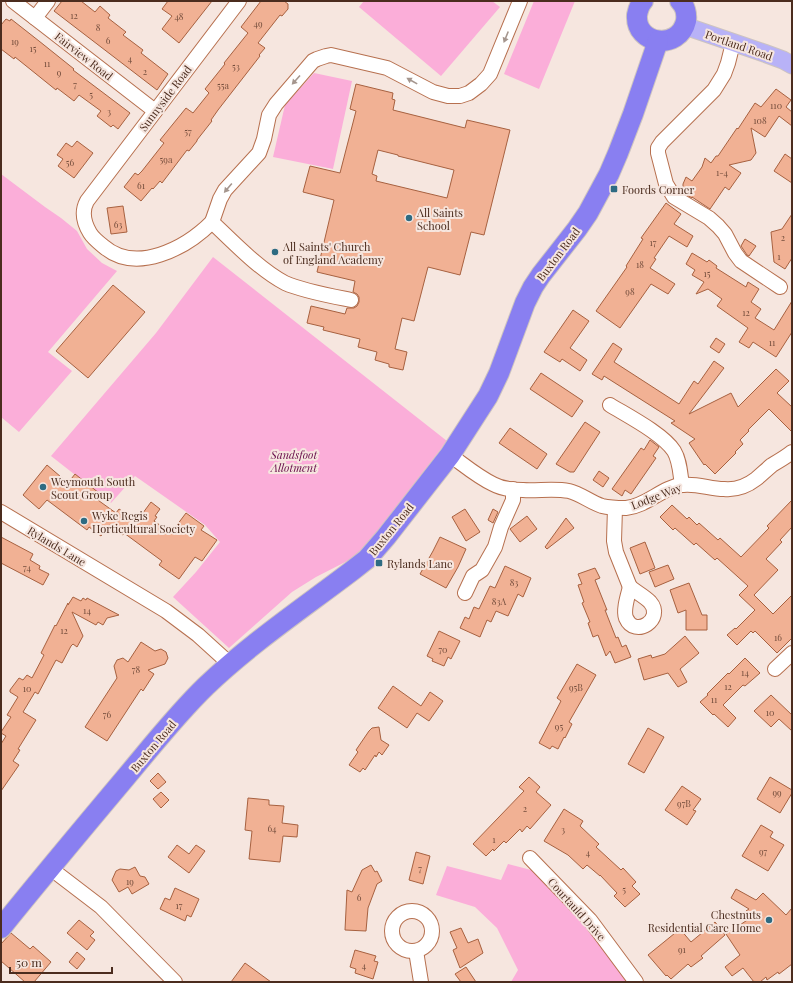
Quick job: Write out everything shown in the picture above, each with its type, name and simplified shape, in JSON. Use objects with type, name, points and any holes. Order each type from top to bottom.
[{"type":"highway","points":[[643,1],[638,10],[637,19],[639,27],[643,34],[650,39],[658,41],[671,40],[681,32],[686,19],[686,11],[680,1]]},
{"type":"highway","name":"Buxton Road","points":[[1,928],[173,722],[205,687],[268,633],[367,559],[450,455],[494,384],[533,287],[541,274],[588,213],[609,174],[633,114],[658,41]]},
{"type":"main road","name":"Portland Road","points":[[684,26],[783,60],[792,65]]},
{"type":"street","name":"Fairview Road","points":[[13,1],[155,110]]},
{"type":"street","points":[[35,18],[48,1]]},
{"type":"street","name":"Sunnyside Road","points":[[212,222],[188,242],[170,251],[159,255],[138,258],[120,256],[104,248],[92,236],[85,221],[84,206],[155,110],[239,1]]},
{"type":"street","points":[[350,300],[286,283],[271,274],[253,259],[212,222],[220,199],[225,190],[259,153],[270,115],[276,104],[313,62],[322,57],[331,55],[387,68],[433,92],[448,96],[460,96],[475,89],[486,80],[490,74],[520,1]]},
{"type":"street","points":[[732,43],[724,74],[714,90],[662,142],[658,148],[658,153],[666,184],[674,196],[709,218],[725,234],[741,261],[780,287]]},
{"type":"street","points":[[610,405],[660,437],[668,444],[677,459],[682,484]]},
{"type":"street","name":"Lodge Way","points":[[450,455],[494,485],[524,490],[564,490],[576,493],[602,506],[628,508],[639,505],[664,490],[682,484],[693,484],[716,489],[733,489],[744,486],[792,452]]},
{"type":"street","points":[[465,593],[474,576],[482,570],[495,547],[512,500],[513,489]]},
{"type":"street","points":[[615,508],[614,541],[616,552],[630,587]]},
{"type":"street","name":"Rylands Lane","points":[[1,512],[166,611],[198,635],[230,664]]},
{"type":"street","points":[[775,669],[792,653]]},
{"type":"street","name":"Courtauld Drive","points":[[530,858],[590,920],[636,982]]},
{"type":"street","points":[[50,868],[101,907],[175,982]]},
{"type":"street","points":[[416,951],[421,982]]},
{"type":"green space","points":[[364,1],[492,1],[500,7],[441,76],[359,7]]},
{"type":"green space","points":[[534,1],[575,1],[539,89],[504,74]]},
{"type":"green space","points":[[314,73],[352,81],[333,169],[273,157],[285,105]]},
{"type":"green space","points":[[1,174],[77,231],[87,249],[102,263],[117,271],[48,352],[72,371],[19,432],[1,417]]},
{"type":"green space","name":"Sandsfoot Allotment","points":[[213,257],[447,441],[361,554],[316,577],[292,592],[229,648],[173,597],[196,572],[220,542],[205,525],[135,476],[111,503],[51,456],[156,333]]},
{"type":"green space","points":[[508,864],[539,872],[586,922],[633,982],[511,982],[518,970],[497,928],[475,907],[436,895],[447,866],[501,880]]},
{"type":"building","points":[[62,1],[81,1],[95,12],[100,6],[110,15],[108,18],[126,32],[123,35],[143,50],[141,53],[168,74],[157,90],[54,11]]},
{"type":"building","points":[[168,1],[212,1],[179,43],[162,29],[172,16],[162,9]]},
{"type":"building","points":[[261,1],[284,1],[288,4],[288,9],[282,16],[280,15],[258,43],[265,48],[218,110],[211,120],[212,121],[197,141],[189,151],[187,150],[162,183],[160,181],[141,201],[124,187],[135,173],[138,175],[142,171],[164,143],[160,140],[186,108],[193,113],[209,93],[205,89],[248,33],[241,27]]},
{"type":"building","points":[[6,19],[10,21],[11,19],[74,69],[73,70],[130,113],[118,129],[113,125],[111,127],[97,116],[101,111],[79,95],[74,101],[57,88],[56,90],[15,57],[14,59],[1,49],[1,25]]},
{"type":"building","name":"All Saints School","points":[[356,84],[393,93],[392,99],[395,100],[393,110],[465,128],[467,120],[510,130],[484,235],[471,232],[460,275],[428,267],[414,321],[402,318],[395,349],[407,352],[403,370],[389,367],[389,364],[375,360],[377,352],[358,347],[360,339],[323,330],[324,327],[307,323],[311,306],[345,314],[347,308],[354,308],[359,302],[359,297],[353,292],[355,281],[317,272],[334,200],[303,192],[310,166],[340,173],[356,111],[350,109]],"holes":[[[378,150],[454,170],[447,198],[376,181],[377,176],[372,174]]]},
{"type":"building","points":[[776,89],[791,100],[786,107],[792,112],[792,126],[779,116],[765,137],[751,128],[756,153],[751,160],[729,165],[741,173],[729,190],[725,187],[710,209],[683,193],[683,184],[686,177],[692,181],[702,167],[705,158],[711,163],[716,156],[718,156],[737,128],[738,129],[755,103],[761,107]]},
{"type":"building","points":[[77,141],[93,153],[74,178],[58,166],[63,159],[57,155],[66,143],[72,147]]},
{"type":"building","points":[[785,154],[792,159],[792,183],[774,171]]},
{"type":"building","points":[[666,203],[681,214],[674,224],[693,236],[687,247],[669,236],[654,258],[656,259],[650,268],[675,284],[668,294],[651,284],[620,328],[596,311],[627,267],[626,266],[643,239],[641,238]]},
{"type":"building","points":[[123,206],[127,232],[111,234],[107,208]]},
{"type":"building","points":[[792,214],[792,258],[785,269],[774,262],[771,232],[782,229]]},
{"type":"building","points":[[745,239],[756,246],[749,256],[741,246]]},
{"type":"building","points":[[692,253],[707,262],[709,260],[717,266],[716,268],[746,287],[748,282],[759,289],[751,302],[761,309],[755,318],[774,330],[792,301],[792,332],[776,357],[753,342],[749,348],[739,342],[748,328],[717,306],[722,299],[708,289],[696,294],[704,282],[692,275],[695,270],[686,264]]},
{"type":"building","points":[[113,285],[145,312],[88,378],[56,351]]},
{"type":"building","points":[[573,310],[589,321],[570,348],[587,360],[580,371],[562,359],[560,362],[544,352]]},
{"type":"building","points":[[716,338],[725,344],[719,353],[710,347]]},
{"type":"building","points":[[613,343],[622,349],[614,362],[679,404],[694,381],[698,384],[714,361],[724,368],[689,414],[731,393],[738,407],[776,369],[789,381],[777,393],[792,407],[792,432],[769,409],[740,440],[743,444],[735,452],[736,453],[715,474],[705,464],[704,465],[689,443],[695,439],[671,423],[675,421],[604,376],[602,380],[592,374]]},
{"type":"building","points":[[541,373],[583,401],[572,417],[530,389]]},
{"type":"building","points":[[585,422],[600,432],[574,472],[570,472],[556,464]]},
{"type":"building","points":[[510,428],[547,454],[537,469],[499,443]]},
{"type":"building","points":[[650,440],[659,447],[653,456],[656,458],[631,494],[625,490],[622,496],[612,489],[641,448],[644,450]]},
{"type":"building","points":[[47,465],[68,483],[75,474],[99,493],[95,498],[116,513],[119,509],[137,521],[151,502],[160,509],[155,516],[157,517],[154,521],[171,533],[186,513],[204,526],[201,530],[217,540],[202,561],[195,557],[179,579],[159,565],[162,561],[124,533],[123,535],[109,525],[101,536],[89,527],[87,530],[47,500],[39,509],[23,495]]},
{"type":"building","points":[[599,471],[609,478],[603,487],[593,480]]},
{"type":"building","points":[[792,500],[792,527],[780,540],[782,542],[766,559],[778,570],[754,595],[773,614],[792,595],[792,638],[777,653],[755,631],[753,633],[751,631],[737,645],[727,635],[735,628],[736,629],[755,610],[739,595],[748,586],[717,558],[715,560],[696,543],[694,545],[675,528],[673,530],[660,517],[672,505],[687,519],[689,517],[697,525],[699,523],[718,540],[720,538],[741,557],[769,528],[767,526]]},
{"type":"building","points":[[465,509],[480,532],[466,541],[452,517]]},
{"type":"building","points":[[493,509],[498,512],[493,523],[488,520]]},
{"type":"building","points":[[527,516],[537,529],[520,542],[510,529]]},
{"type":"building","points":[[566,518],[574,528],[547,549],[545,547]]},
{"type":"building","points":[[1,537],[33,554],[30,560],[40,566],[39,569],[49,574],[43,585],[1,563]]},
{"type":"building","points":[[440,537],[466,549],[446,588],[420,574]]},
{"type":"building","points":[[645,542],[655,568],[640,574],[630,548]]},
{"type":"building","points":[[668,565],[674,579],[655,587],[649,572]]},
{"type":"building","points":[[505,566],[531,578],[523,597],[518,594],[508,616],[496,611],[491,622],[487,620],[480,637],[460,628],[465,617],[469,619],[474,607],[479,609],[490,586],[495,588]]},
{"type":"building","points":[[595,568],[600,578],[595,580],[616,638],[618,637],[622,647],[626,645],[631,657],[615,663],[610,651],[606,656],[598,635],[593,637],[588,623],[590,622],[582,603],[584,602],[578,585],[582,584],[578,574]]},
{"type":"building","points":[[689,583],[702,615],[707,615],[707,630],[686,630],[686,610],[678,613],[670,590]]},
{"type":"building","points":[[73,597],[81,601],[83,598],[86,600],[87,598],[119,615],[107,618],[103,625],[98,622],[96,625],[72,612],[83,636],[77,647],[73,644],[71,646],[62,663],[56,660],[38,694],[35,692],[23,712],[36,720],[18,749],[20,750],[13,761],[19,765],[1,791],[1,744],[6,736],[1,732],[11,717],[7,715],[18,697],[10,692],[10,690],[19,678],[23,680],[27,675],[32,678],[44,655],[41,653],[55,625],[56,626],[68,603],[68,605]]},
{"type":"building","points":[[439,631],[460,641],[451,659],[448,657],[444,666],[432,661],[433,659],[427,656]]},
{"type":"building","points":[[685,636],[699,653],[680,669],[687,682],[678,687],[668,673],[644,680],[638,659],[651,655],[652,658],[665,654]]},
{"type":"building","points":[[141,642],[155,651],[161,649],[166,652],[168,658],[165,664],[148,670],[154,674],[143,691],[141,689],[107,741],[85,727],[117,678],[114,666],[117,660],[123,658],[128,662]]},
{"type":"building","points":[[745,658],[760,673],[745,686],[743,685],[723,705],[736,718],[728,727],[700,702]]},
{"type":"building","points":[[577,664],[596,675],[569,722],[572,724],[565,738],[564,737],[558,749],[552,746],[550,749],[539,743],[561,701],[557,698]]},
{"type":"building","points":[[393,686],[421,706],[430,692],[443,701],[429,721],[417,713],[407,728],[378,708]]},
{"type":"building","points":[[771,695],[792,715],[792,731],[779,719],[771,727],[754,711]]},
{"type":"building","points":[[379,727],[381,740],[389,745],[382,755],[379,752],[376,757],[375,755],[365,770],[363,768],[360,772],[349,765],[358,752],[356,750],[369,731],[372,728]]},
{"type":"building","points":[[648,728],[664,737],[644,773],[628,764]]},
{"type":"building","points":[[158,773],[166,782],[158,789],[150,781]]},
{"type":"building","points":[[529,777],[540,787],[536,792],[551,805],[530,829],[527,826],[522,832],[520,829],[506,843],[504,841],[494,851],[493,849],[486,856],[473,844],[524,791],[519,787]]},
{"type":"building","points":[[770,777],[792,790],[792,793],[780,813],[757,799]]},
{"type":"building","points":[[682,786],[701,799],[693,810],[696,811],[687,825],[665,810]]},
{"type":"building","points":[[161,792],[169,800],[161,808],[153,799]]},
{"type":"building","points":[[248,798],[269,800],[269,805],[284,806],[282,823],[298,825],[297,837],[283,836],[280,862],[249,859],[252,831],[245,830]]},
{"type":"building","points":[[564,809],[583,821],[580,826],[599,844],[596,847],[621,870],[623,868],[636,882],[632,886],[640,894],[625,907],[614,896],[617,893],[600,875],[587,865],[583,869],[568,855],[544,841]]},
{"type":"building","points":[[761,825],[773,832],[770,837],[784,845],[768,871],[742,856]]},
{"type":"building","points":[[177,845],[189,854],[196,845],[205,851],[189,873],[168,857]]},
{"type":"building","points":[[416,852],[430,856],[423,884],[409,880]]},
{"type":"building","points":[[371,865],[375,872],[377,871],[382,881],[377,884],[368,908],[366,931],[345,930],[347,890],[352,892],[362,870]]},
{"type":"building","points":[[135,867],[140,876],[145,877],[149,884],[132,894],[128,887],[119,892],[112,880],[116,871],[120,869],[129,870]]},
{"type":"building","points":[[175,888],[199,899],[191,917],[187,915],[185,921],[160,909],[165,898],[170,900]]},
{"type":"building","points":[[736,889],[756,900],[763,893],[786,915],[792,908],[792,964],[779,974],[778,972],[767,980],[766,977],[760,982],[754,982],[743,968],[732,976],[725,967],[740,955],[726,934],[752,917],[746,911],[749,909],[731,898]]},
{"type":"building","points":[[79,920],[94,932],[90,936],[95,940],[87,950],[67,933]]},
{"type":"building","points":[[715,922],[725,935],[701,956],[703,958],[691,967],[688,964],[671,979],[667,975],[666,976],[648,955],[680,929],[691,942]]},
{"type":"building","points":[[461,928],[468,943],[478,939],[483,953],[460,968],[453,950],[457,948],[450,932]]},
{"type":"building","points":[[11,933],[30,949],[33,946],[51,962],[34,982],[25,982],[1,961],[1,944]]},
{"type":"building","points":[[355,950],[376,956],[374,961],[378,962],[373,979],[355,973],[356,969],[350,967]]},
{"type":"building","points":[[77,952],[85,959],[77,969],[69,962]]},
{"type":"building","points":[[245,963],[271,982],[231,982]]},
{"type":"building","points":[[466,967],[476,982],[461,982],[455,974]]},
{"type":"place","name":"Foords Corner","points":[[614,189]]},
{"type":"place","name":"All Saints School","points":[[409,218]]},
{"type":"place","name":"All Saints' Church of England Academy","points":[[275,252]]},
{"type":"place","name":"Weymouth South Scout Group","points":[[43,487]]},
{"type":"place","name":"Wyke Regis Horticultural Society","points":[[84,521]]},
{"type":"place","name":"Rylands Lane","points":[[379,563]]},
{"type":"place","name":"Chestnuts Residential Care Home","points":[[769,920]]}]
